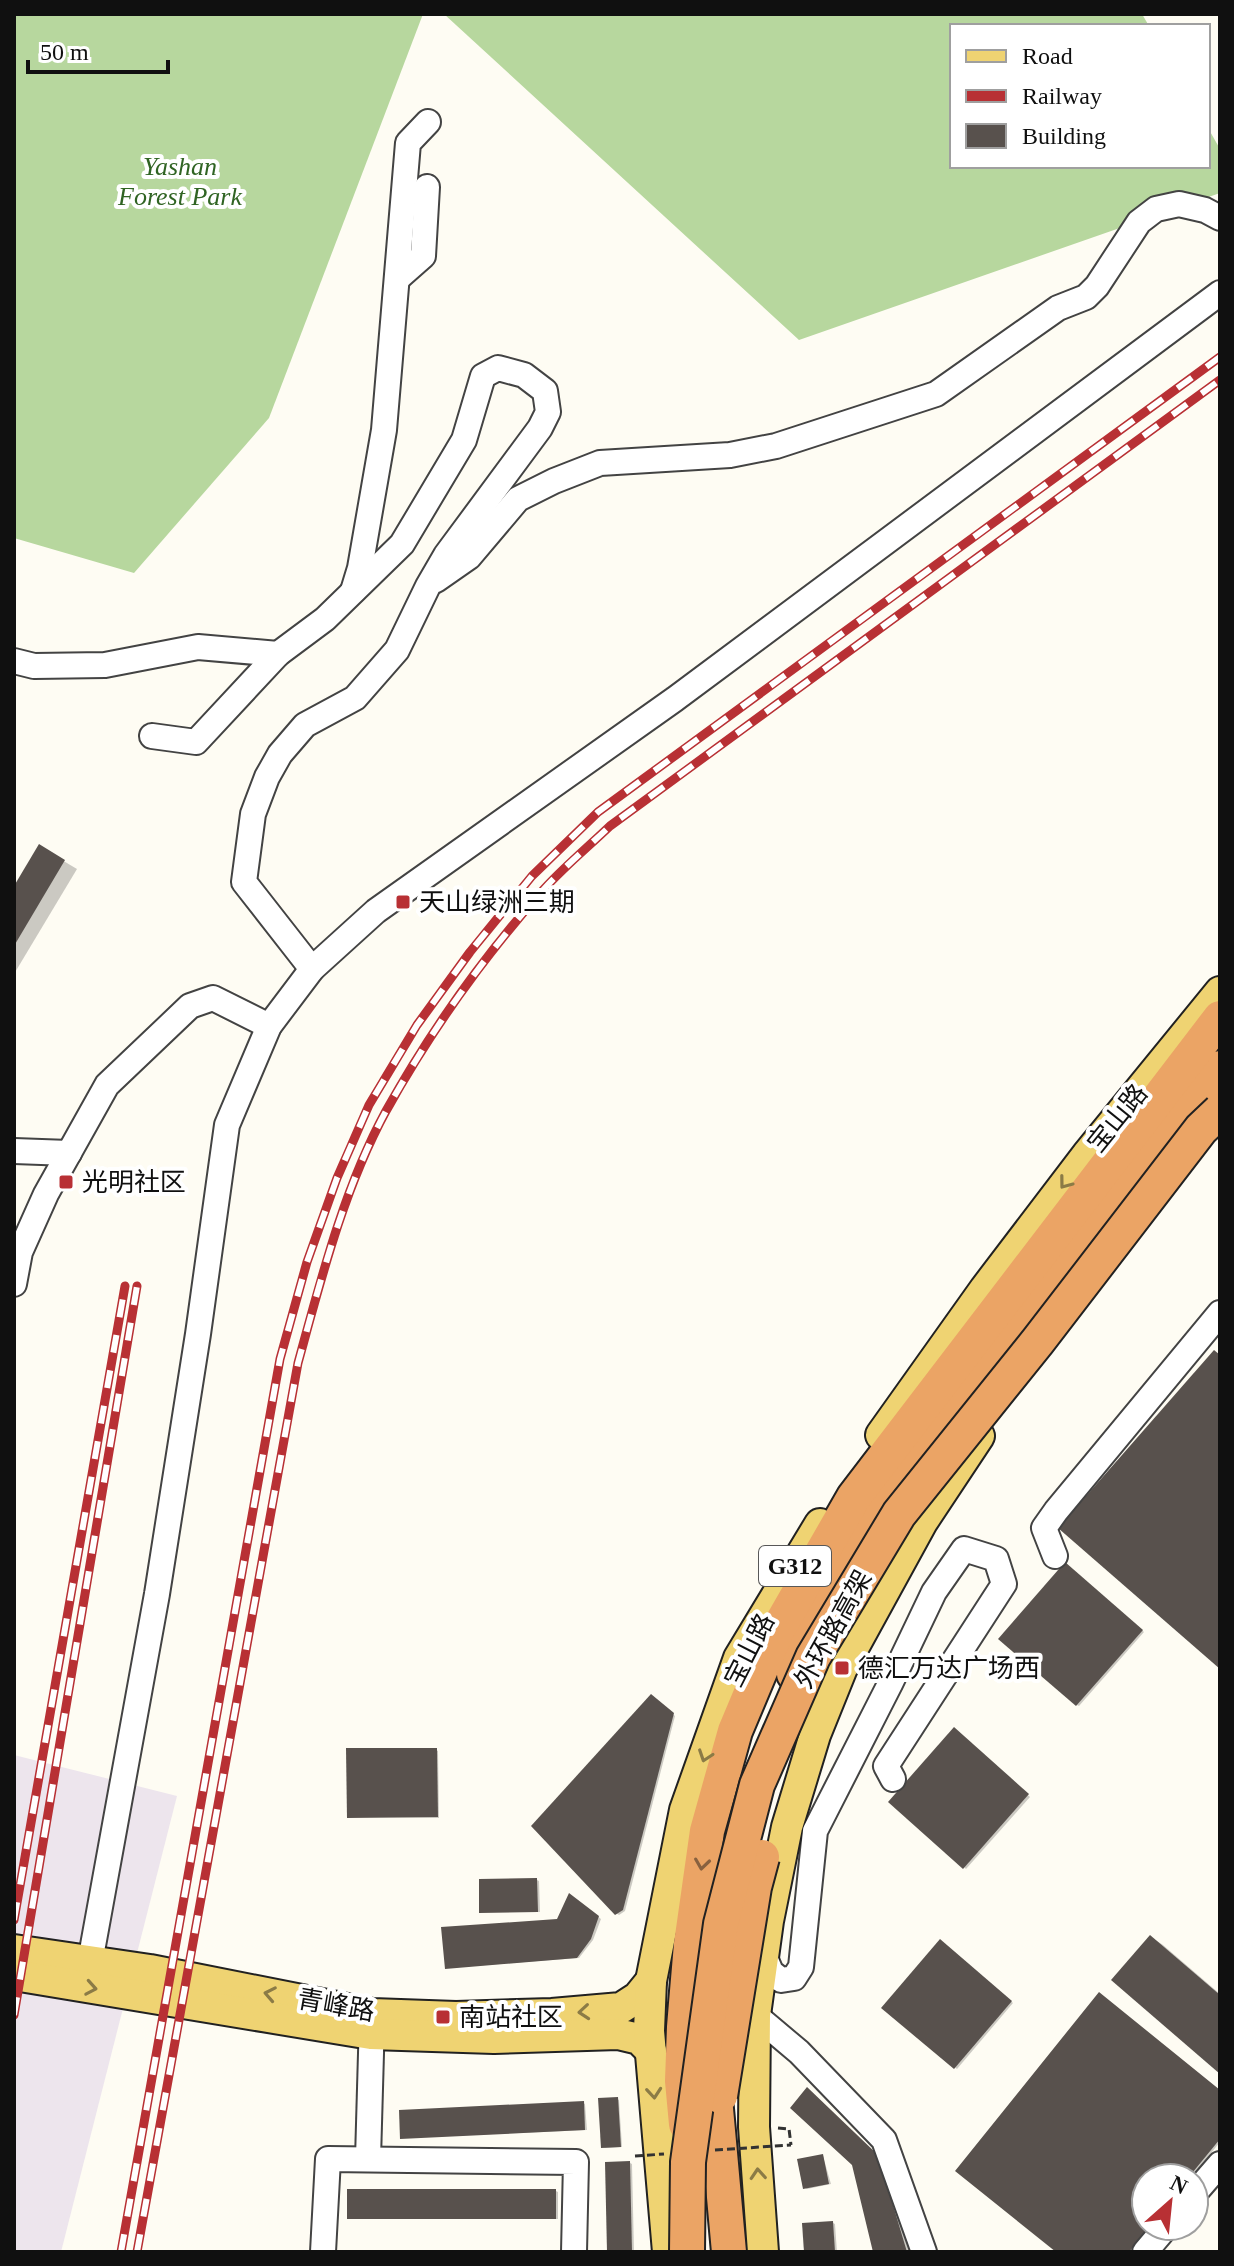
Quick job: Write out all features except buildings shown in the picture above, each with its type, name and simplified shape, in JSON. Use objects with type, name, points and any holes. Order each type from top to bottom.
[{"type":"highway","points":[[698,2252],[682,2081],[691,1944],[707,1831],[735,1731],[777,1631],[854,1497],[1220,1018]]},
{"type":"highway","points":[[729,2252],[712,2075],[712,2028],[726,1935],[774,1730],[814,1617],[876,1511],[1220,1068]]},
{"type":"highway","name":"外环路高架","points":[[687,2252],[688,2162],[721,1924],[757,1785],[813,1657],[899,1514],[1038,1341],[1217,1105]]},
{"type":"highway","name":"外环路高架","points":[[707,2252],[710,2159],[754,1887],[783,1778],[830,1665],[922,1508],[1217,1105]]},
{"type":"main road","name":"宝山路","points":[[668,2252],[651,2051],[651,1981],[685,1810],[739,1658],[826,1514],[985,1289],[1087,1155],[1220,992]]},
{"type":"main road","points":[[763,2252],[754,2127],[755,2015],[768,1921],[787,1827],[815,1735],[842,1668],[922,1522],[1040,1342],[1132,1212],[1217,1105]]},
{"type":"main road","name":"青峰路","points":[[14,1950],[150,1970],[371,2024],[621,2008],[638,1997],[651,1981]]},
{"type":"main road","name":"青峰路","points":[[14,1975],[494,2038],[618,2034],[639,2039],[651,2051]]},
{"type":"street","points":[[353,592],[384,430],[408,143],[428,122]]},
{"type":"street","points":[[398,278],[423,256],[427,187]]},
{"type":"street","points":[[428,586],[469,557],[518,499],[554,481],[600,463],[730,455],[776,446],[936,394],[1058,308],[1086,297],[1097,286],[1139,222],[1156,209],[1179,204],[1205,210],[1220,218]]},
{"type":"street","points":[[90,1962],[157,1594],[227,1125],[269,1026],[312,969],[376,911],[675,699],[1220,293]]},
{"type":"street","points":[[152,736],[196,742],[278,654],[325,619],[402,544],[464,440],[483,376],[498,368],[524,375],[545,391],[548,412],[540,428],[446,555],[397,650],[355,698],[305,725],[280,754],[267,777],[253,814],[244,882],[312,969]]},
{"type":"street","points":[[14,661],[34,666],[105,665],[198,647],[278,654]]},
{"type":"street","points":[[14,1284],[20,1252],[107,1085],[190,1006],[213,998],[269,1026]]},
{"type":"street","points":[[14,1151],[69,1153]]},
{"type":"street","points":[[1055,1556],[1044,1528],[1050,1519],[1220,1313]]},
{"type":"street","points":[[764,1955],[771,1972],[781,1980],[794,1978],[801,1967],[815,1831],[934,1592],[964,1549],[996,1559],[1004,1584],[886,1766],[893,1779]]},
{"type":"street","points":[[755,2015],[799,2052],[884,2140],[924,2252]]},
{"type":"street","points":[[368,2159],[371,2024]]},
{"type":"street","points":[[323,2252],[328,2159],[576,2162],[574,2252]]},
{"type":"path","points":[[789,2129],[791,2145]]},
{"type":"shaded area","points":[[14,1755],[177,1796],[61,2252],[14,2252]]},
{"type":"green space","name":"Yashan Forest Park","points":[[14,14],[423,14],[269,418],[134,573],[14,538]]},
{"type":"green space","points":[[444,14],[1142,14],[1148,24],[950,24],[950,168],[1210,168],[1210,132],[1220,149],[1220,193],[799,340]]},
{"type":"railway","points":[[121,2252],[280,1359],[307,1262],[337,1178],[369,1105],[417,1025],[470,952],[532,876],[598,812],[1220,357]]},
{"type":"railway","points":[[137,2252],[298,1363],[346,1202],[386,1111],[421,1052],[500,941],[552,881],[610,826],[1220,380]]},
{"type":"railway","points":[[14,1920],[125,1286]]},
{"type":"railway","points":[[14,2015],[137,1286]]},
{"type":"place","name":"天山绿洲三期","points":[[403,902]]},
{"type":"place","name":"光明社区","points":[[66,1182]]},
{"type":"place","name":"德汇万达广场西","points":[[842,1668]]},
{"type":"place","name":"南站社区","points":[[443,2017]]}]
